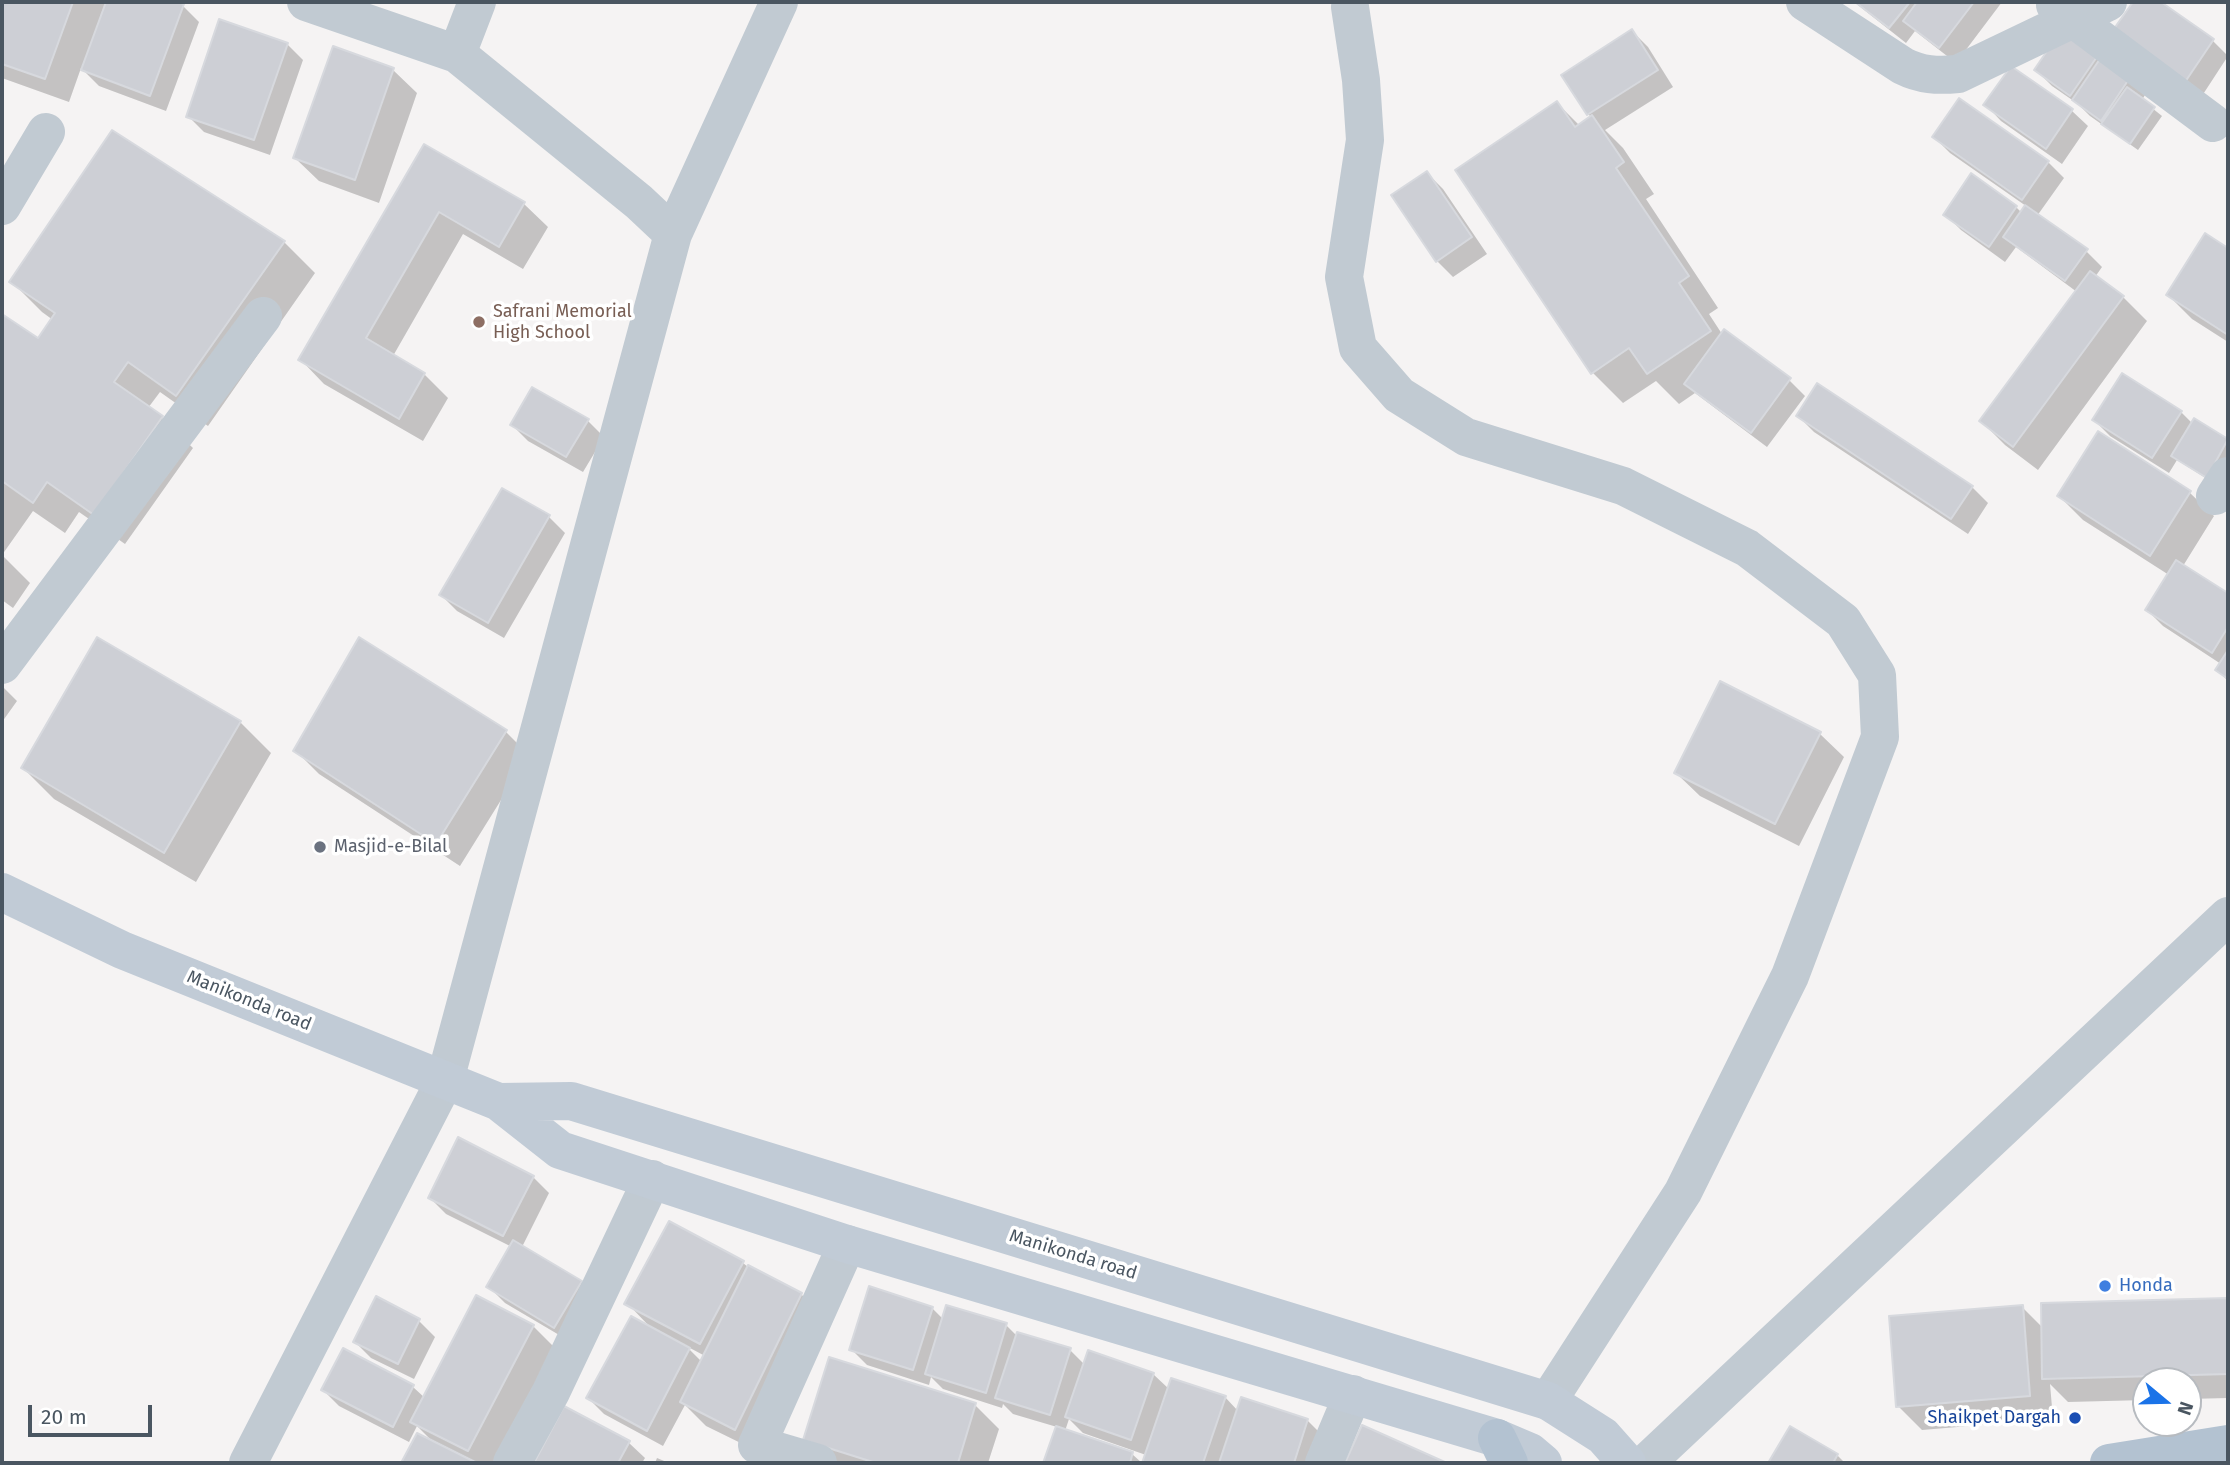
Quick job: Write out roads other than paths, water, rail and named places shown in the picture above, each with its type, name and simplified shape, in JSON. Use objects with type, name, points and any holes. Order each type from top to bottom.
[{"type":"main road","points":[[2109,1463],[2228,1444]]},
{"type":"street","points":[[306,2],[457,54],[639,202],[673,234]]},
{"type":"street","points":[[457,54],[477,2]]},
{"type":"street","points":[[248,1463],[445,1080],[673,234],[779,2]]},
{"type":"street","points":[[1805,2],[1903,66],[1917,73],[1939,75],[1958,74],[2062,10],[2108,2]]},
{"type":"street","points":[[1350,6],[1361,80],[1365,140],[1344,278],[1358,348],[1399,395],[1466,437],[1623,486],[1746,548],[1843,621],[1877,676],[1880,737],[1790,976],[1683,1192],[1548,1401]]},
{"type":"street","points":[[2062,10],[2213,123]]},
{"type":"street","points":[[2,206],[46,132]]},
{"type":"street","points":[[2,665],[264,316]]},
{"type":"street","name":"Manikonda road","points":[[2,892],[122,950],[499,1102],[560,1150],[847,1244],[1353,1394],[1503,1450],[1530,1452],[1544,1463]]},
{"type":"street","points":[[1646,1463],[2228,916]]},
{"type":"street","name":"Manikonda road","points":[[499,1102],[571,1101],[1548,1401],[1602,1436],[1627,1463]]},
{"type":"street","points":[[512,1463],[551,1392],[652,1179]]},
{"type":"street","points":[[818,1463],[754,1454],[847,1244]]},
{"type":"street","points":[[1324,1463],[1353,1394]]},
{"type":"place","name":"Safrani Memorial High School","points":[[479,322]]},
{"type":"place","name":"Masjid-e-Bilal","points":[[320,847]]},
{"type":"place","name":"Honda","points":[[2105,1286]]},
{"type":"place","name":"Shaikpet Dargah","points":[[2075,1418]]}]
